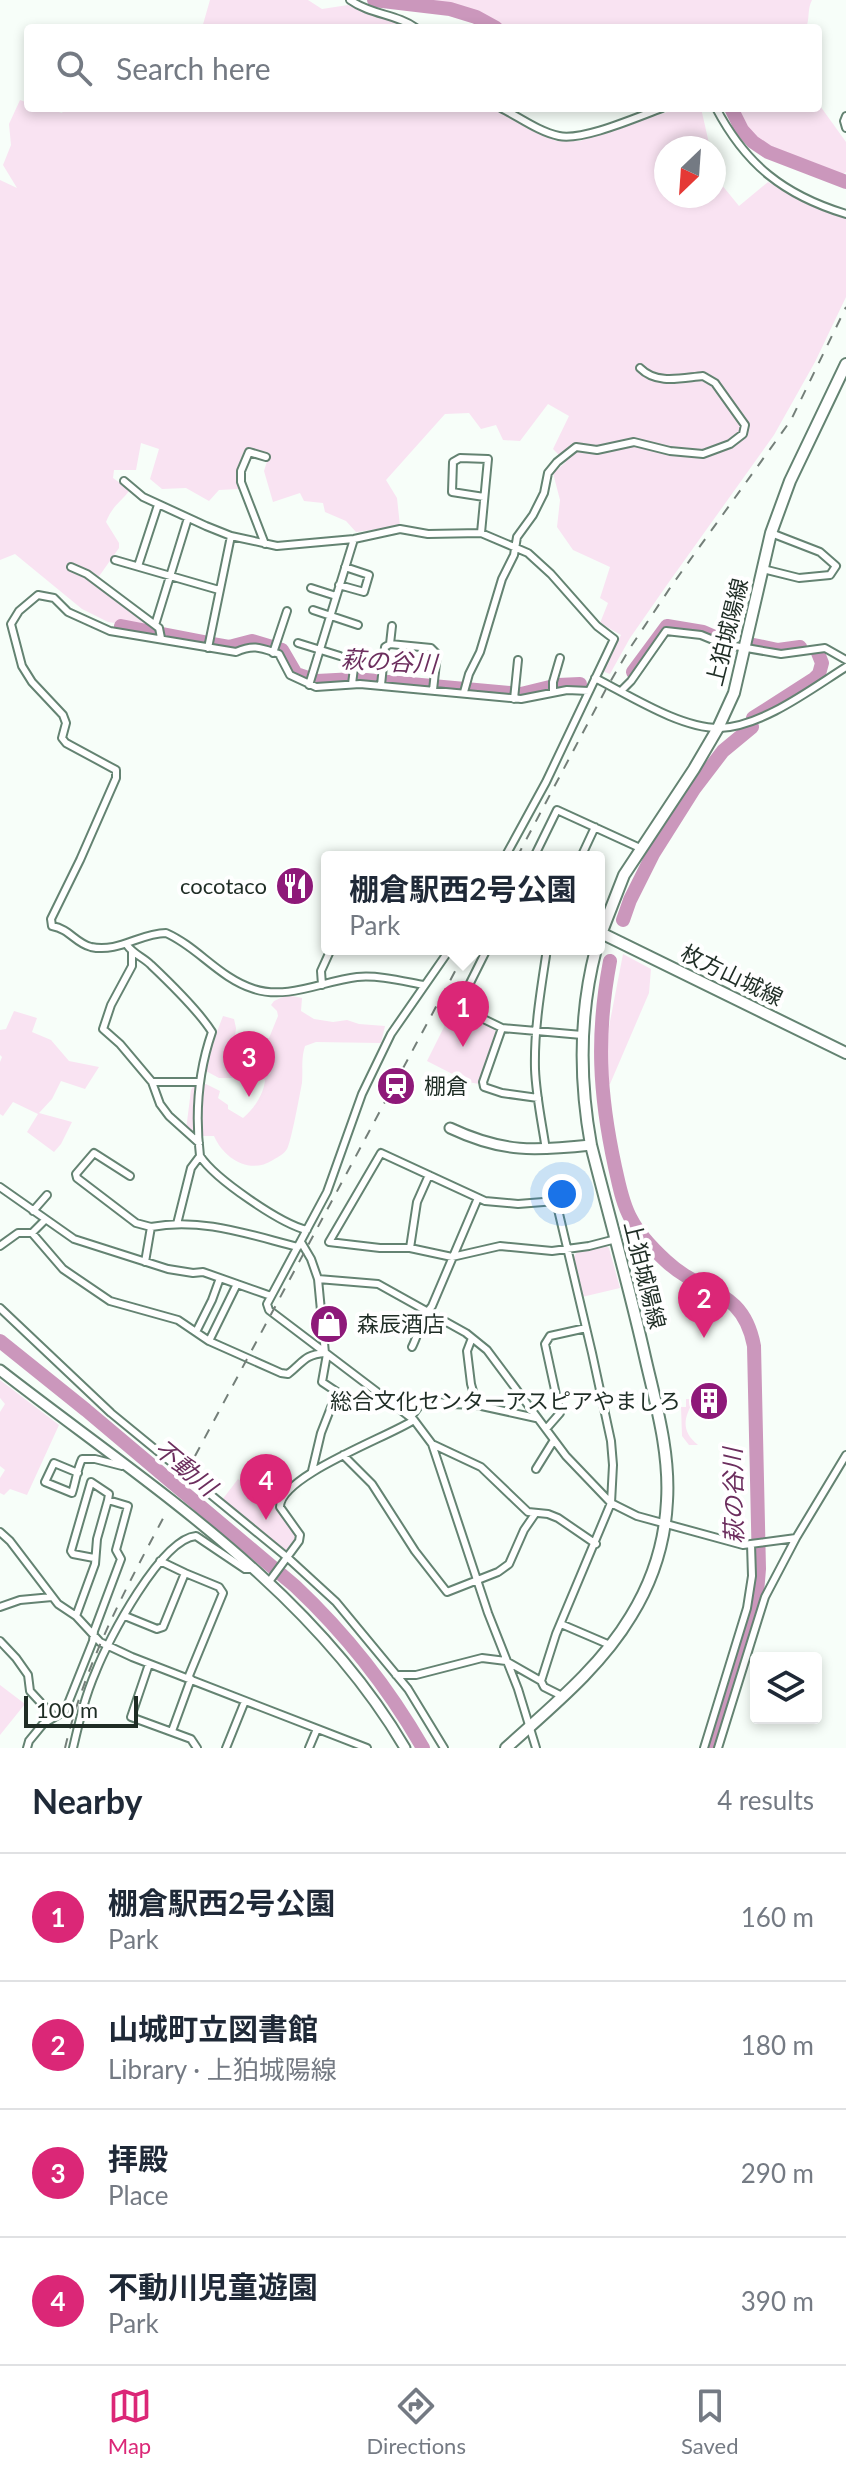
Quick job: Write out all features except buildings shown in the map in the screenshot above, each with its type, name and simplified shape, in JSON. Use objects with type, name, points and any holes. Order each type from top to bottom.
[{"type":"main road","name":"上狛城陽線","points":[[605,923],[624,875],[694,769],[734,693],[771,533],[790,481],[846,364]]},
{"type":"main road","name":"枚方山城線","points":[[605,938],[846,1053]]},
{"type":"main road","name":"上狛城陽線","points":[[506,1748],[583,1676],[630,1617],[644,1593],[665,1524],[667,1479],[663,1435],[591,1145],[582,1081],[582,1035],[595,955]]},
{"type":"street","points":[[350,0],[367,11],[410,24]]},
{"type":"street","points":[[509,112],[564,137],[582,135],[650,112]]},
{"type":"street","points":[[718,112],[741,149],[760,169],[789,190],[823,207],[846,214]]},
{"type":"street","points":[[846,116],[846,128]]},
{"type":"street","points":[[465,689],[517,537],[533,515],[544,493],[548,473],[557,462],[576,447],[597,450],[634,442],[670,451],[703,454],[730,444],[743,434],[745,425],[709,378],[658,379],[640,368]]},
{"type":"street","points":[[265,544],[241,482],[241,471],[249,452],[266,457]]},
{"type":"street","points":[[481,533],[488,459],[460,458],[453,462],[452,492],[484,497]]},
{"type":"street","points":[[124,481],[158,505],[231,536],[265,544],[277,546],[354,539],[400,529],[428,534],[481,533],[528,553],[551,574],[597,626],[614,639],[546,782],[508,851]]},
{"type":"street","points":[[138,566],[158,505]]},
{"type":"street","points":[[155,625],[188,518]]},
{"type":"street","points":[[763,569],[799,578],[830,575],[836,566],[820,552],[771,533]]},
{"type":"street","points":[[208,648],[231,536]]},
{"type":"street","points":[[309,681],[354,539]]},
{"type":"street","points":[[115,560],[219,590]]},
{"type":"street","points":[[71,567],[87,574],[159,628],[160,635]]},
{"type":"street","points":[[339,585],[364,592],[369,575],[345,567]]},
{"type":"street","points":[[311,588],[336,596]]},
{"type":"street","points":[[424,985],[354,977],[287,992],[255,989],[222,973],[166,933],[155,933],[127,945],[91,947],[64,929],[52,926],[51,919],[116,778],[116,770],[62,738],[66,723],[63,715],[32,682],[22,666],[11,624],[19,611],[38,595],[46,595],[54,598],[68,612],[110,631],[160,635],[236,652],[249,646],[274,649],[290,675],[328,688],[352,681],[381,682],[465,689],[531,699],[553,688],[589,691]]},
{"type":"street","points":[[313,610],[358,625]]},
{"type":"street","points":[[274,649],[287,611]]},
{"type":"street","points":[[390,644],[392,626]]},
{"type":"street","points":[[621,691],[666,631],[701,635],[723,644],[781,654],[825,648],[846,660]]},
{"type":"street","points":[[298,643],[340,656]]},
{"type":"street","points":[[381,682],[385,647],[390,644],[431,648],[437,654],[433,687]]},
{"type":"street","points":[[553,688],[560,658]]},
{"type":"street","points":[[352,681],[355,660]]},
{"type":"street","points":[[515,695],[518,660]]},
{"type":"street","points":[[595,678],[677,718],[718,728],[739,726],[769,713],[846,667]]},
{"type":"street","points":[[537,851],[557,810],[640,848]]},
{"type":"street","points":[[584,851],[595,827]]},
{"type":"street","points":[[127,945],[154,967],[212,1032],[204,1055],[200,1082],[200,1156],[218,1175],[256,1203],[289,1225],[307,1230]]},
{"type":"street","points":[[132,952],[132,966],[111,1005],[103,1029],[152,1082],[160,1104],[169,1116],[199,1143]]},
{"type":"street","points":[[322,985],[321,971],[328,955]]},
{"type":"street","points":[[446,955],[386,1044],[362,1094],[327,1192],[267,1304],[269,1310],[412,1418],[432,1444],[536,1748]]},
{"type":"street","points":[[484,955],[459,1005],[502,1028],[582,1035]]},
{"type":"street","points":[[546,955],[538,1002],[535,1072],[546,1150]]},
{"type":"street","points":[[502,1028],[483,1082],[484,1087],[538,1098]]},
{"type":"street","points":[[152,1082],[200,1082]]},
{"type":"street","points":[[450,1128],[494,1145],[515,1149],[546,1150],[591,1145]]},
{"type":"street","points":[[130,1176],[94,1153],[76,1174],[77,1178],[136,1223],[151,1227],[177,1224],[226,1227],[299,1244],[308,1252],[318,1279],[326,1354],[322,1382],[337,1392],[321,1433],[312,1471]]},
{"type":"street","points":[[541,1681],[611,1503],[613,1465],[611,1441],[569,1249],[556,1201],[518,1204],[478,1198],[381,1153],[329,1242],[410,1248],[452,1257],[500,1246],[552,1251],[569,1249],[616,1239]]},
{"type":"street","points":[[177,1224],[191,1168],[200,1156]]},
{"type":"street","points":[[410,1248],[417,1202],[429,1175]]},
{"type":"street","points":[[0,1187],[74,1239],[168,1269],[203,1272],[271,1296]]},
{"type":"street","points":[[33,1211],[47,1195]]},
{"type":"street","points":[[412,1347],[478,1198]]},
{"type":"street","points":[[0,1246],[18,1233],[32,1233],[45,1220]]},
{"type":"street","points":[[145,1262],[151,1227]]},
{"type":"street","points":[[32,1233],[63,1269],[110,1301],[170,1317],[209,1341],[281,1373],[288,1374],[313,1353],[326,1354]]},
{"type":"street","points":[[196,1332],[220,1278]]},
{"type":"street","points":[[318,1279],[378,1284],[472,1338],[487,1350],[581,1474],[611,1503],[637,1516],[743,1545],[796,1538]]},
{"type":"street","points":[[209,1341],[237,1284]]},
{"type":"street","points":[[0,1308],[111,1413],[336,1602],[418,1704],[444,1748]]},
{"type":"street","points":[[546,1429],[560,1413],[545,1344],[550,1336],[586,1328]]},
{"type":"street","points":[[472,1338],[467,1351],[477,1405]]},
{"type":"street","points":[[0,1370],[269,1580],[334,1648],[405,1748]]},
{"type":"street","points":[[269,1580],[299,1541],[300,1535],[280,1507],[279,1501],[285,1491],[312,1471],[412,1418],[424,1399],[477,1405],[536,1418]]},
{"type":"street","points":[[536,1469],[554,1440]]},
{"type":"street","points":[[432,1444],[475,1462],[528,1512],[558,1518],[596,1544]]},
{"type":"street","points":[[343,1455],[372,1484],[415,1551],[447,1592],[498,1572],[509,1564],[535,1514]]},
{"type":"street","points":[[718,1748],[759,1612],[796,1538],[846,1455]]},
{"type":"street","points":[[78,1473],[54,1463],[45,1482],[72,1493],[78,1473],[82,1459],[95,1459],[129,1468]]},
{"type":"street","points":[[76,1616],[95,1564],[97,1539],[109,1494],[91,1482],[71,1551],[94,1558]]},
{"type":"street","points":[[108,1500],[128,1506],[116,1550]]},
{"type":"street","points":[[0,1532],[52,1597],[107,1646],[317,1729],[348,1745],[367,1748]]},
{"type":"street","points":[[73,1748],[85,1701],[107,1646],[160,1561],[182,1540],[196,1536],[245,1569],[254,1569]]},
{"type":"street","points":[[704,1748],[747,1608],[752,1576],[752,1544]]},
{"type":"street","points":[[27,1748],[43,1724],[65,1711],[93,1641],[121,1559],[116,1550],[105,1545],[98,1546]]},
{"type":"street","points":[[160,1561],[220,1588],[223,1593],[172,1731]]},
{"type":"street","points":[[125,1616],[157,1629],[162,1628],[185,1573]]},
{"type":"street","points":[[0,1607],[20,1600],[52,1597]]},
{"type":"street","points":[[561,1624],[610,1645]]},
{"type":"street","points":[[0,1641],[28,1675],[30,1691],[54,1717]]},
{"type":"street","points":[[396,1675],[416,1675],[482,1658],[506,1661],[562,1696]]},
{"type":"street","points":[[149,1664],[131,1717],[191,1739],[197,1748]]},
{"type":"street","points":[[226,1748],[245,1701]]},
{"type":"street","points":[[309,1748],[317,1729]]},
{"type":"shaded area","points":[[210,0],[308,0],[322,9],[348,5],[398,24],[203,24]]},
{"type":"shaded area","points":[[408,0],[812,0],[807,24],[498,24],[466,7]]},
{"type":"shaded area","points":[[20,100],[24,102],[24,112],[62,113],[501,112],[556,141],[580,141],[667,112],[702,112],[707,136],[654,136],[654,208],[726,208],[726,190],[739,206],[768,182],[846,217],[846,297],[815,362],[774,435],[630,638],[610,674],[602,671],[621,635],[600,623],[608,603],[600,598],[610,567],[573,550],[557,527],[560,500],[553,473],[566,462],[553,449],[569,416],[548,404],[520,441],[503,440],[496,425],[481,429],[469,413],[445,414],[386,480],[397,498],[400,526],[356,532],[346,521],[325,512],[323,503],[304,501],[300,493],[273,502],[264,471],[269,455],[245,449],[236,471],[239,489],[219,490],[209,501],[186,488],[162,489],[150,479],[159,449],[141,443],[136,470],[114,470],[113,478],[130,490],[106,522],[119,548],[95,582],[148,623],[147,628],[108,622],[82,609],[15,554],[0,560],[0,180],[17,188],[3,165],[11,145],[9,124]]},
{"type":"shaded area","points":[[822,109],[846,142],[846,172],[840,176],[818,164],[771,148],[746,127],[739,112],[822,112]]},
{"type":"shaded area","points":[[623,954],[651,969],[649,993],[610,1084],[604,1085],[607,1037]]},
{"type":"shaded area","points":[[287,995],[302,998],[301,1011],[314,1019],[385,1026],[381,1043],[316,1042],[305,1046],[302,1083],[287,1149],[264,1164],[247,1165],[224,1152],[214,1136],[195,1136],[186,1130],[191,1090],[206,1084],[220,1091],[218,1098],[243,1118],[262,1091],[263,1077],[256,1078],[249,1087],[242,1086],[240,1078],[219,1078],[206,1071],[205,1063],[223,1016],[234,1019],[234,1045],[241,1050],[269,1038],[278,1016],[271,1005]]},
{"type":"shaded area","points":[[454,1007],[494,1028],[496,1033],[479,1084],[468,1082],[427,1061]]},
{"type":"shaded area","points":[[14,1011],[37,1018],[32,1032],[51,1040],[69,1061],[99,1067],[85,1089],[61,1081],[52,1099],[39,1113],[72,1122],[54,1152],[27,1132],[38,1114],[13,1102],[3,1116],[0,1114],[0,1030],[6,1029]]},
{"type":"shaded area","points":[[605,1245],[609,1248],[620,1288],[582,1297],[574,1257],[576,1253]]},
{"type":"shaded area","points":[[0,1380],[59,1425],[27,1495],[10,1489],[4,1495],[0,1493],[0,1478],[5,1470],[0,1466],[0,1412],[5,1404],[0,1398]]},
{"type":"shaded area","points":[[686,1399],[695,1399],[686,1428],[698,1445],[689,1445],[682,1436],[681,1407],[686,1407]]},
{"type":"shaded area","points":[[238,1479],[279,1511],[297,1536],[288,1549],[284,1551],[222,1500]]},
{"type":"shaded area","points":[[0,1685],[25,1704],[0,1735]]},
{"type":"waterway","points":[[374,0],[450,9],[489,24]]},
{"type":"waterway","points":[[733,112],[742,130],[768,152],[846,182]]},
{"type":"waterway","name":"萩の谷川","points":[[121,626],[204,642]]},
{"type":"waterway","name":"萩の谷川","points":[[633,672],[667,626],[703,632],[726,642]]},
{"type":"waterway","name":"萩の谷川","points":[[212,644],[229,647],[252,641],[282,650],[296,674],[317,681],[355,679],[521,694],[558,685],[580,684]]},
{"type":"waterway","name":"萩の谷川","points":[[754,645],[778,650],[800,647]]},
{"type":"waterway","name":"萩の谷川","points":[[753,718],[814,679],[822,663],[818,653]]},
{"type":"waterway","name":"萩の谷川","points":[[623,920],[653,854],[694,789],[723,751],[752,727]]},
{"type":"waterway","name":"萩の谷川","points":[[610,961],[601,1064],[610,1140],[625,1207],[638,1231],[666,1261],[731,1302],[749,1327],[754,1346],[757,1593],[710,1748]]},
{"type":"waterway","name":"不動川","points":[[0,1341],[295,1586],[365,1662],[423,1748]]},
{"type":"railway","points":[[520,851],[630,648],[791,420],[846,307]]},
{"type":"railway","points":[[195,1456],[464,955]]},
{"type":"railway","points":[[65,1748],[95,1656],[167,1511]]},
{"type":"place","name":"cocotaco","points":[[295,886]]},
{"type":"place","name":"棚倉駅西2号公園","points":[[463,1047]]},
{"type":"place","name":"棚倉","points":[[396,1086]]},
{"type":"place","name":"拝殿","points":[[249,1097]]},
{"type":"place","name":"森辰酒店","points":[[329,1324]]},
{"type":"place","name":"山城町立図書館","points":[[704,1338]]},
{"type":"place","name":"総合文化センターアスピアやましろ","points":[[709,1401]]},
{"type":"place","name":"不動川児童遊園","points":[[266,1520]]}]
